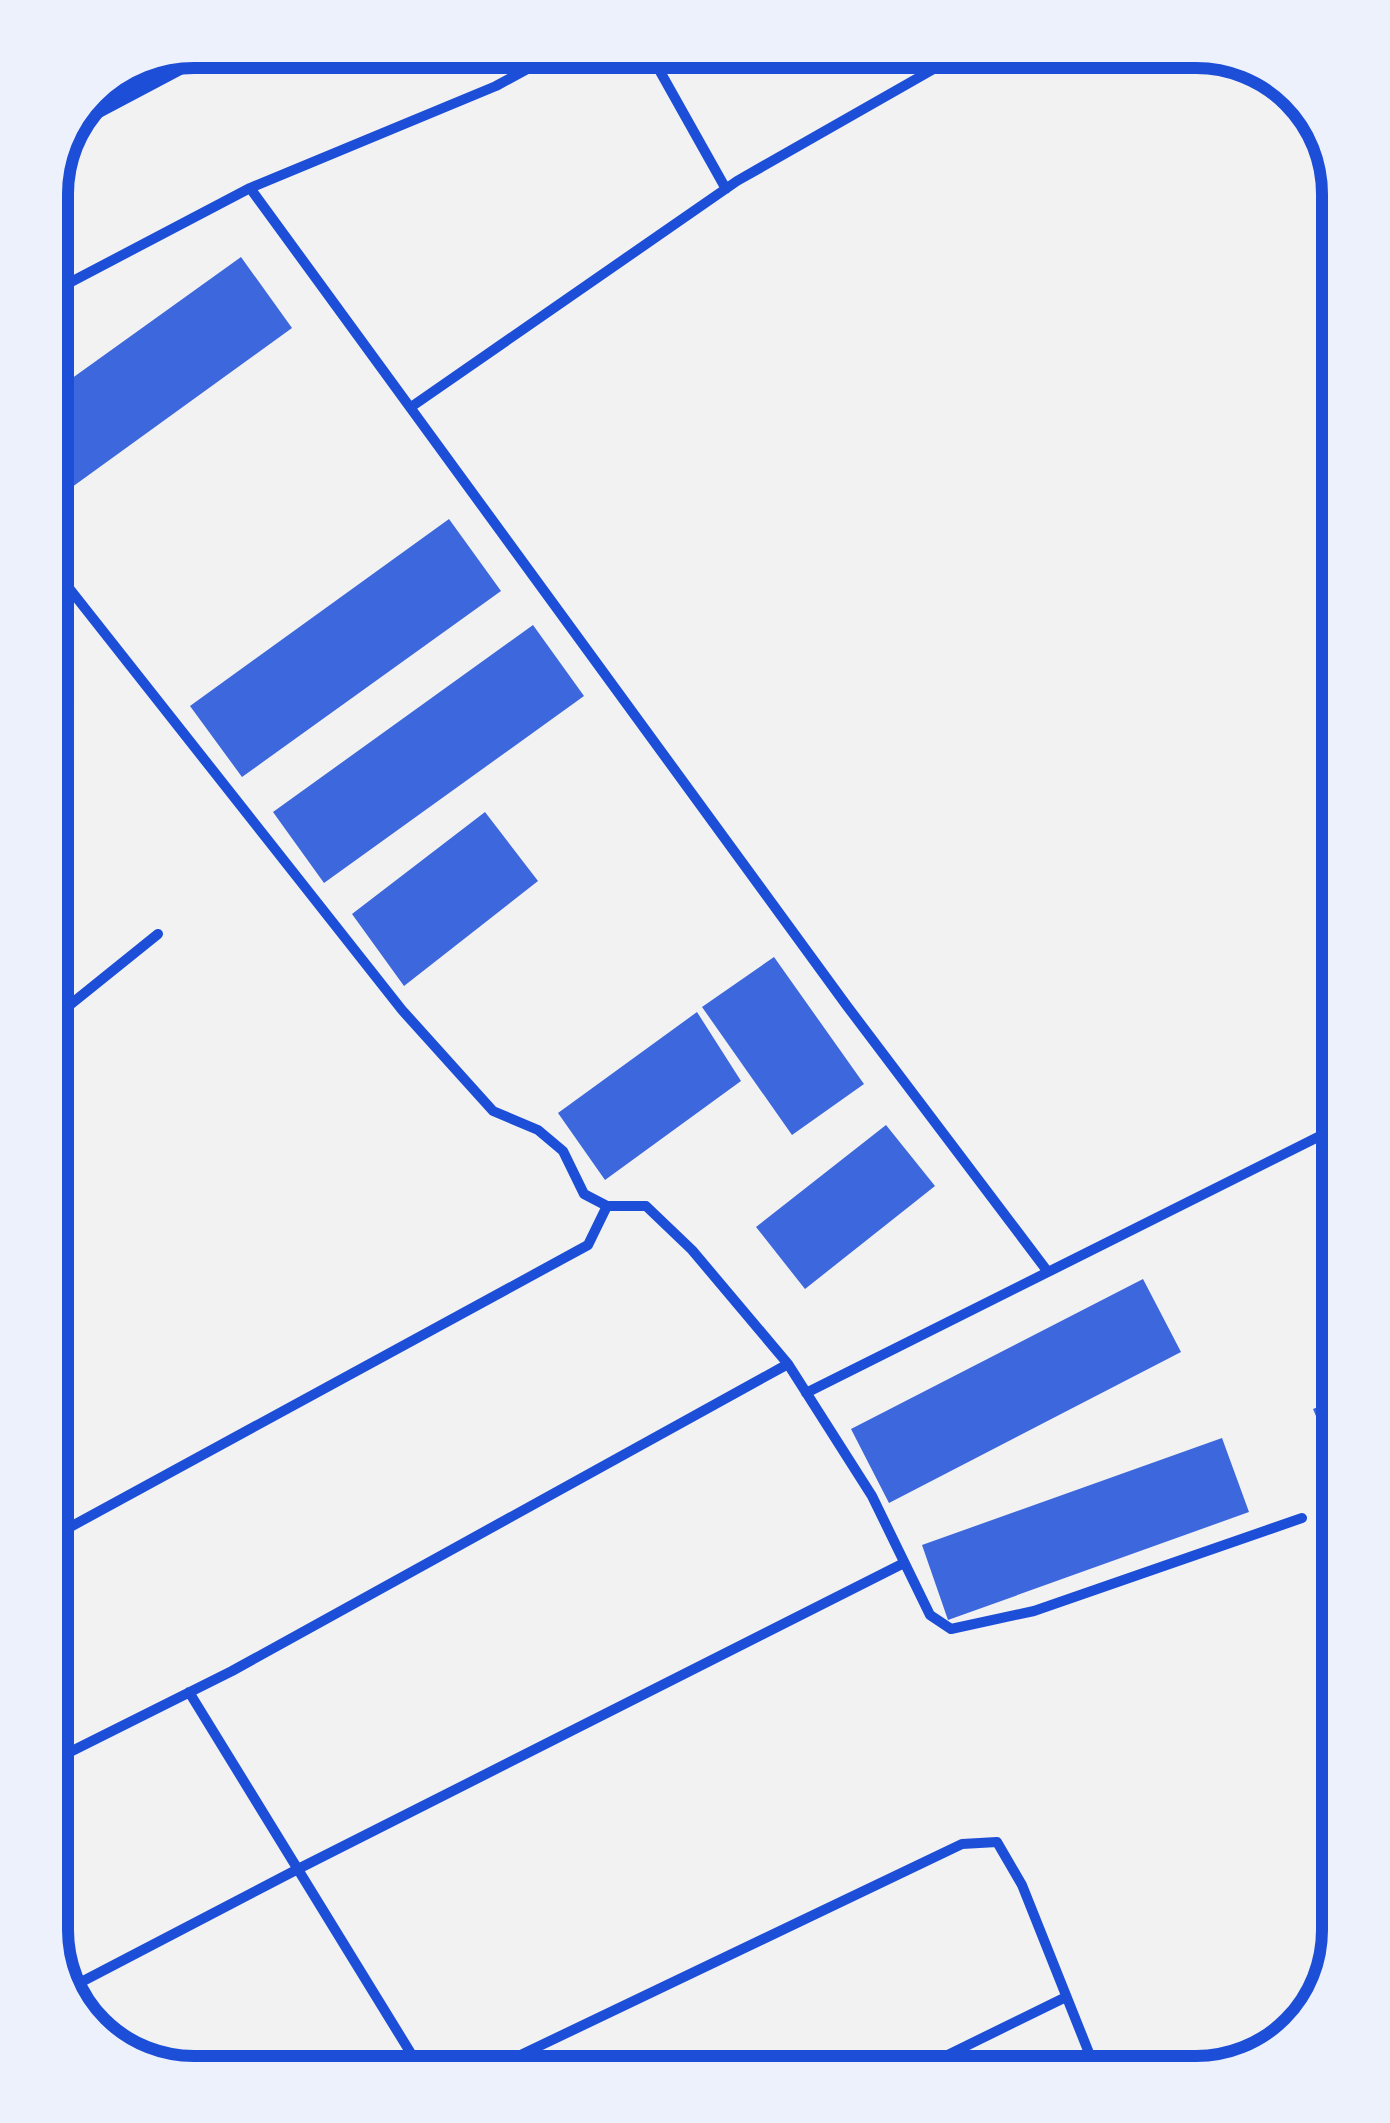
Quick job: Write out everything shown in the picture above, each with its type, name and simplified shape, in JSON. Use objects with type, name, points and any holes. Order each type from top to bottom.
[{"type":"street","points":[[68,284],[250,188],[496,86],[529,68]]},
{"type":"street","points":[[658,68],[726,188]]},
{"type":"street","points":[[411,408],[726,188],[936,68]]},
{"type":"street","points":[[96,113],[182,69]]},
{"type":"street","points":[[250,188],[847,1006],[1048,1272]]},
{"type":"street","points":[[68,587],[402,1010],[493,1112],[538,1130],[564,1151],[584,1194],[608,1206],[646,1206],[692,1250],[788,1364],[872,1496],[930,1614],[952,1629],[1034,1611],[1302,1518]]},
{"type":"street","points":[[68,1006],[158,934]]},
{"type":"street","points":[[806,1392],[1322,1135]]},
{"type":"street","points":[[68,1528],[588,1245],[608,1206]]},
{"type":"street","points":[[68,1753],[189,1692],[788,1364]]},
{"type":"street","points":[[79,1983],[904,1563]]},
{"type":"street","points":[[189,1692],[412,2055]]},
{"type":"street","points":[[520,2055],[962,1844],[997,1842],[1022,1886],[1090,2056]]},
{"type":"street","points":[[946,2056],[1066,1996]]},
{"type":"building","points":[[241,257],[292,328],[68,490],[68,381]]},
{"type":"building","points":[[449,519],[501,591],[242,777],[190,706]]},
{"type":"building","points":[[533,625],[584,696],[324,883],[273,812]]},
{"type":"building","points":[[485,812],[538,881],[404,986],[352,914]]},
{"type":"building","points":[[774,957],[864,1084],[792,1135],[702,1007]]},
{"type":"building","points":[[697,1012],[741,1081],[605,1180],[558,1113]]},
{"type":"building","points":[[886,1125],[935,1186],[805,1289],[756,1227]]},
{"type":"building","points":[[1143,1279],[1181,1352],[889,1503],[851,1429]]},
{"type":"building","points":[[1322,1405],[1322,1430],[1313,1409]]},
{"type":"building","points":[[1222,1438],[1249,1512],[948,1620],[922,1545]]}]
